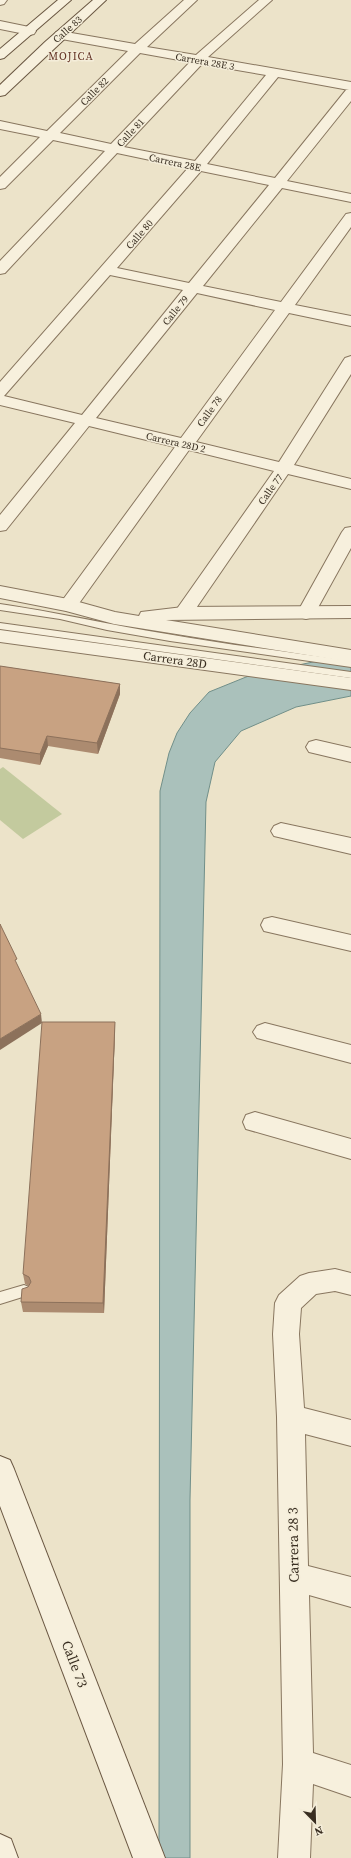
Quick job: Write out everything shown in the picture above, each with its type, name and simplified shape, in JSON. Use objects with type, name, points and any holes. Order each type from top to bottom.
[{"type":"street","name":"Calle 83","points":[[0,55],[65,0]]},
{"type":"street","name":"Calle 83","points":[[0,92],[60,35],[100,0]]},
{"type":"street","name":"Calle 82","points":[[0,185],[137,49],[191,0]]},
{"type":"street","name":"Calle 81","points":[[0,270],[199,60],[266,0]]},
{"type":"street","points":[[0,25],[30,31]]},
{"type":"street","name":"Carrera 28E 3","points":[[60,35],[351,86]]},
{"type":"street","name":"Calle 80","points":[[0,392],[198,166],[274,73]]},
{"type":"street","name":"Calle 79","points":[[0,526],[351,93]]},
{"type":"street","name":"Carrera 28E","points":[[0,126],[351,198]]},
{"type":"street","name":"Calle 78","points":[[68,605],[351,217]]},
{"type":"street","points":[[0,246],[18,250]]},
{"type":"street","points":[[107,270],[351,321]]},
{"type":"street","name":"Calle 77","points":[[183,613],[284,468],[351,361]]},
{"type":"street","name":"Carrera 28D 2","points":[[0,400],[351,484]]},
{"type":"street","points":[[306,613],[351,532]]},
{"type":"street","points":[[0,592],[68,605],[114,618],[299,649],[351,656]]},
{"type":"street","points":[[114,618],[183,613],[351,612]]},
{"type":"street","name":"Carrera 28D","points":[[0,636],[351,684]]},
{"type":"street","points":[[316,747],[351,755]]},
{"type":"street","points":[[281,831],[351,846]]},
{"type":"street","points":[[272,925],[351,943]]},
{"type":"street","points":[[265,1032],[351,1054]]},
{"type":"street","points":[[255,1122],[351,1149]]},
{"type":"street","name":"Carrera 28 3","points":[[294,1858],[298,1764],[291,1417],[286,1334],[288,1303],[309,1284],[335,1280],[351,1284]]},
{"type":"street","points":[[291,1417],[351,1433]]},
{"type":"street","name":"Calle 73","points":[[0,1469],[144,1846]]},
{"type":"street","points":[[294,1577],[351,1592]]},
{"type":"street","points":[[298,1764],[351,1781]]},
{"type":"street","points":[[0,1850],[2,1858]]},
{"type":"lane","points":[[0,607],[60,616],[108,627],[170,638],[351,664]]},
{"type":"lane","points":[[0,626],[351,675]]},
{"type":"lane","points":[[0,1298],[24,1290]]},
{"type":"green space","points":[[3,767],[62,814],[23,839],[0,820],[0,769]]},
{"type":"water","points":[[351,654],[351,696],[296,707],[241,731],[215,762],[206,802],[190,1500],[190,1858],[159,1858],[160,791],[169,753],[177,733],[190,713],[209,692],[251,675]]},
{"type":"building","points":[[0,666],[120,684],[97,743],[47,736],[40,754],[0,748]]},
{"type":"building","points":[[0,924],[17,959],[15,960],[41,1014],[0,1039]]},
{"type":"building","points":[[42,1022],[115,1022],[103,1303],[21,1302],[22,1289],[28,1287],[31,1282],[29,1277],[23,1274]]},
{"type":"district","name":"MOJICA","points":[[71,56]]}]
